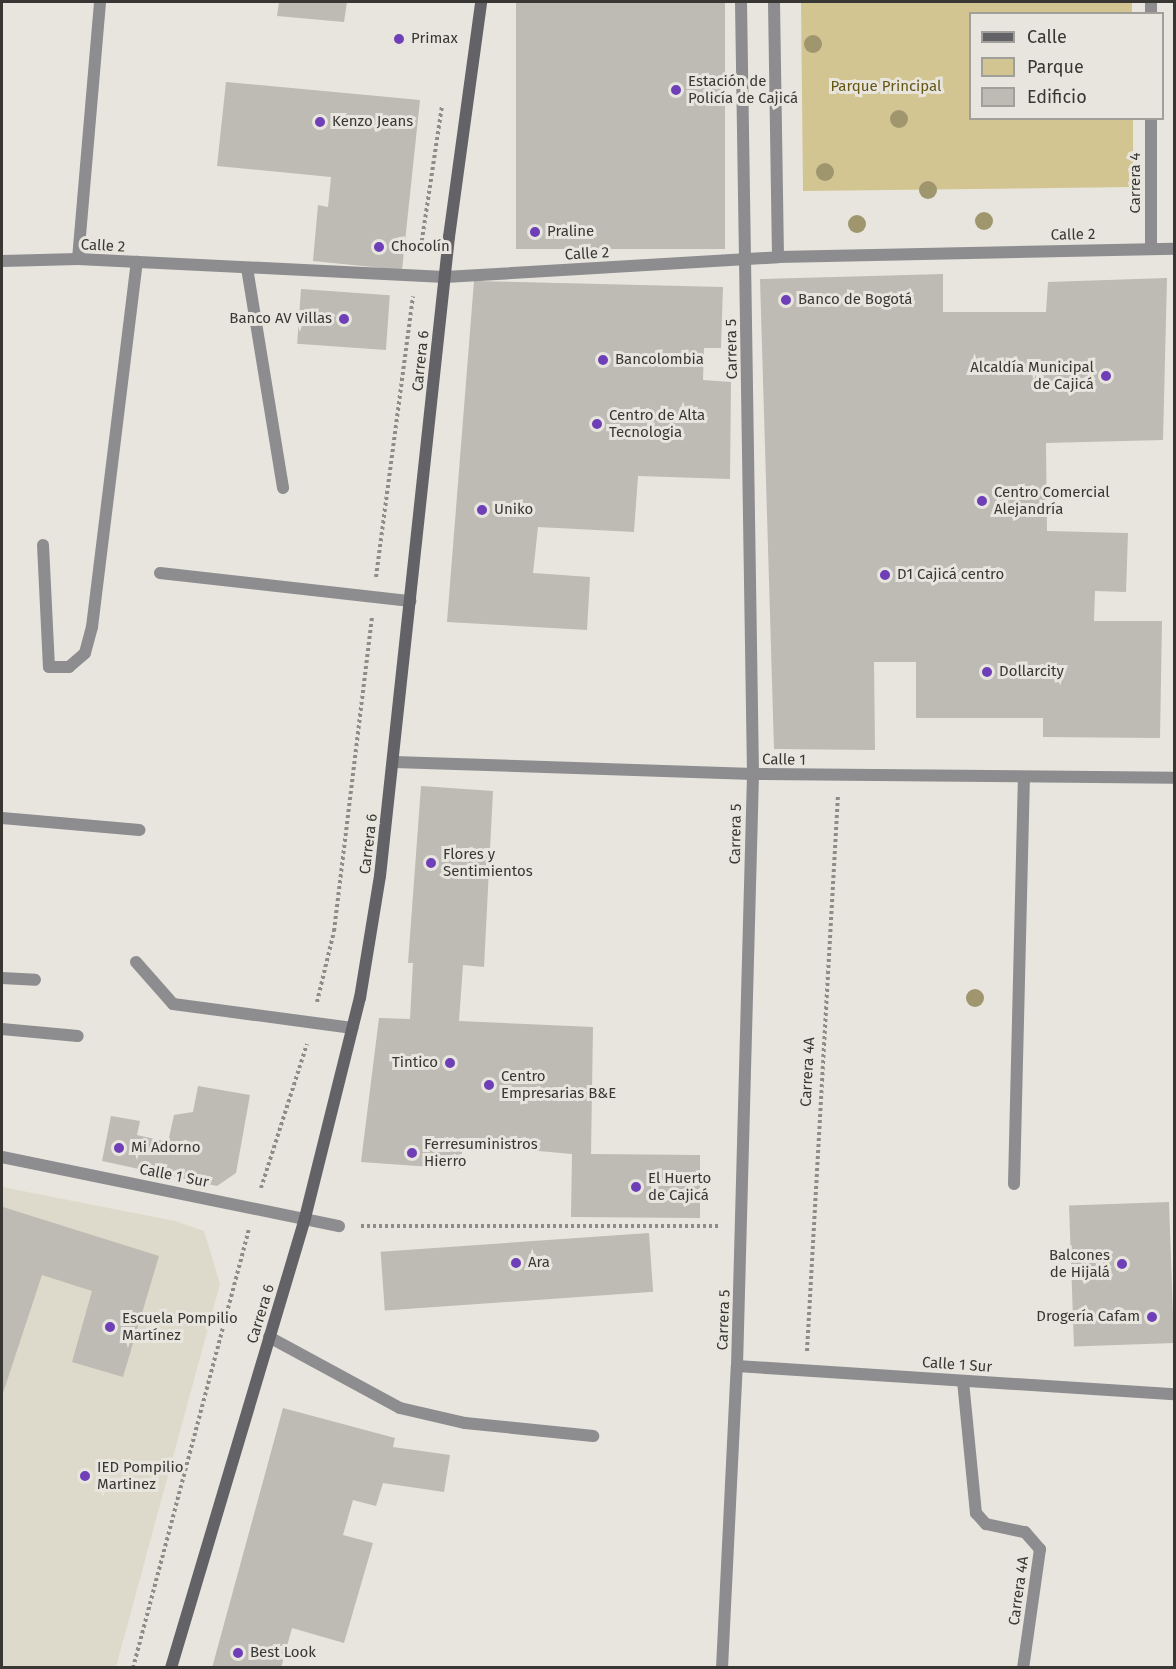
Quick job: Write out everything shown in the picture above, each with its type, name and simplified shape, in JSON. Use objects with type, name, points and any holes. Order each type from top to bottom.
[{"type":"main road","name":"Carrera 6","points":[[171,1668],[305,1218],[352,1028],[380,876],[445,277],[481,2]]},
{"type":"street","points":[[78,259],[100,2]]},
{"type":"street","name":"Carrera 5","points":[[722,1668],[737,1366],[753,774],[741,2]]},
{"type":"street","points":[[774,2],[778,257]]},
{"type":"street","name":"Carrera 4","points":[[1151,120],[1151,248]]},
{"type":"street","name":"Calle 2","points":[[2,261],[78,259],[445,277],[778,257],[1174,249]]},
{"type":"street","points":[[43,545],[48,667],[69,668],[85,653],[92,627],[137,262]]},
{"type":"street","points":[[247,268],[283,488]]},
{"type":"street","points":[[160,573],[410,601]]},
{"type":"street","name":"Calle 1","points":[[394,762],[839,776],[1174,778]]},
{"type":"street","points":[[1014,1184],[1024,778]]},
{"type":"street","points":[[2,818],[139,830]]},
{"type":"street","points":[[136,962],[173,1004],[352,1028]]},
{"type":"street","points":[[2,978],[34,980]]},
{"type":"street","points":[[2,1029],[78,1036]]},
{"type":"street","name":"Calle 1 Sur","points":[[2,1157],[339,1226]]},
{"type":"street","points":[[269,1337],[400,1408],[465,1423],[593,1436]]},
{"type":"street","name":"Calle 1 Sur","points":[[737,1366],[1174,1394]]},
{"type":"street","name":"Carrera 4A","points":[[963,1381],[976,1513],[987,1524],[1025,1532],[1040,1549],[1023,1668]]},
{"type":"path","name":"Carrera 4A","points":[[806,1370],[839,776]]},
{"type":"path","points":[[133,1668],[255,1207]]},
{"type":"path","points":[[339,1226],[652,1224],[741,1228]]},
{"type":"shaded area","name":"IED Pompilio Martinez","points":[[2,1187],[175,1221],[204,1231],[220,1284],[116,1667],[2,1667]]},
{"type":"green space","name":"Parque Principal","points":[[801,2],[1132,2],[1132,12],[969,12],[969,120],[1133,120],[1133,187],[803,191]]},
{"type":"building","points":[[279,2],[347,2],[344,22],[277,16]]},
{"type":"building","points":[[516,2],[725,2],[725,249],[516,249]]},
{"type":"building","points":[[226,82],[420,100],[402,270],[313,261],[318,205],[328,207],[331,177],[217,166]]},
{"type":"building","points":[[943,274],[943,312],[1046,312],[1048,282],[1167,278],[1163,440],[1046,443],[1047,531],[1128,533],[1126,592],[1095,591],[1094,621],[1162,621],[1160,738],[1043,737],[1043,718],[916,718],[916,662],[874,662],[875,750],[774,749],[760,279]]},
{"type":"building","points":[[474,281],[723,287],[721,348],[704,348],[703,380],[731,382],[730,479],[638,476],[634,532],[538,527],[533,573],[590,577],[587,630],[447,622]]},
{"type":"building","name":"Banco AV Villas","points":[[301,289],[390,295],[386,350],[297,344]]},
{"type":"building","points":[[421,786],[493,791],[484,967],[463,965],[459,1021],[593,1027],[591,1154],[700,1155],[700,1218],[571,1217],[572,1154],[463,1144],[460,1169],[361,1162],[379,1018],[410,1019],[413,963],[408,963]]},
{"type":"building","points":[[198,1086],[250,1095],[236,1173],[217,1186],[102,1161],[111,1116],[140,1121],[137,1135],[168,1142],[174,1115],[193,1112]]},
{"type":"building","name":"Balcones de Hijalá","points":[[1169,1202],[1174,1343],[1074,1346],[1069,1205]]},
{"type":"building","name":"Escuela Pompilio Martínez","points":[[3,1207],[159,1256],[123,1377],[72,1362],[92,1291],[42,1275],[2,1396]]},
{"type":"building","name":"Ara","points":[[649,1233],[653,1292],[385,1311],[381,1252]]},
{"type":"building","points":[[283,1408],[395,1438],[393,1447],[450,1455],[444,1492],[383,1483],[376,1506],[353,1500],[343,1535],[373,1543],[344,1643],[292,1628],[281,1668],[212,1668]]},
{"type":"place","name":"Primax","points":[[399,39]]},
{"type":"place","name":"Estación de Policía de Cajicá","points":[[676,90]]},
{"type":"place","name":"Kenzo Jeans","points":[[320,122]]},
{"type":"place","name":"Praline","points":[[535,232]]},
{"type":"place","name":"Chocolín","points":[[379,247]]},
{"type":"place","name":"Banco de Bogotá","points":[[786,300]]},
{"type":"place","name":"Banco AV Villas","points":[[344,319]]},
{"type":"place","name":"Bancolombia","points":[[603,360]]},
{"type":"place","name":"Alcaldía Municipal de Cajicá","points":[[1106,376]]},
{"type":"place","name":"Centro de Alta Tecnologia","points":[[597,424]]},
{"type":"place","name":"Centro Comercial Alejandría","points":[[982,501]]},
{"type":"place","name":"Uniko","points":[[482,510]]},
{"type":"place","name":"D1 Cajicá centro","points":[[885,575]]},
{"type":"place","name":"Dollarcity","points":[[987,672]]},
{"type":"place","name":"Flores y Sentimientos","points":[[431,863]]},
{"type":"place","name":"Tintico","points":[[450,1063]]},
{"type":"place","name":"Centro Empresarias B&E","points":[[489,1085]]},
{"type":"place","name":"Mi Adorno","points":[[119,1148]]},
{"type":"place","name":"Ferresuministros Hierro","points":[[412,1153]]},
{"type":"place","name":"El Huerto de Cajicá","points":[[636,1187]]},
{"type":"place","name":"Ara","points":[[516,1263]]},
{"type":"place","name":"Balcones de Hijalá","points":[[1122,1264]]},
{"type":"place","name":"Drogería Cafam","points":[[1152,1317]]},
{"type":"place","name":"Escuela Pompilio Martínez","points":[[110,1327]]},
{"type":"place","name":"IED Pompilio Martinez","points":[[85,1476]]},
{"type":"place","name":"Best Look","points":[[238,1653]]}]
